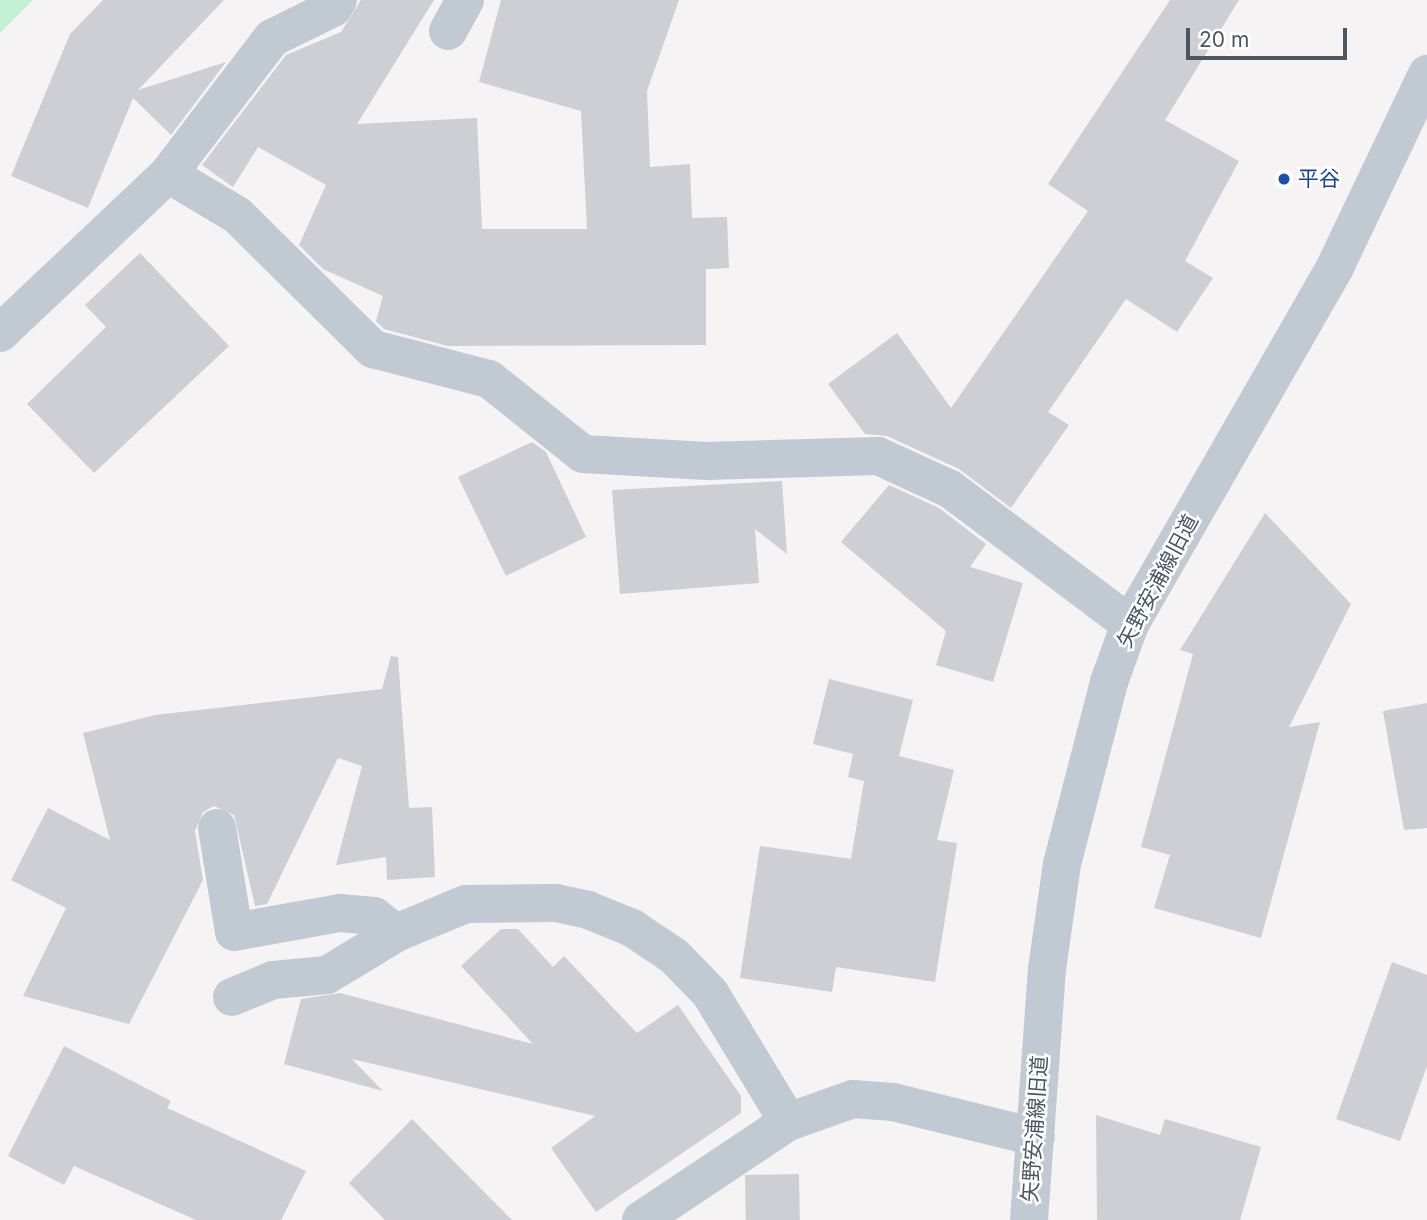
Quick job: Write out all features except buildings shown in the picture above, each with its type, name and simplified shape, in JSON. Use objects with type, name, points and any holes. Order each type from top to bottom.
[{"type":"street","points":[[0,333],[168,174],[272,38],[333,8],[338,0]]},
{"type":"street","name":"矢野安浦線旧道","points":[[1029,1220],[1047,969],[1062,864],[1083,766],[1130,624],[1335,267],[1427,74]]},
{"type":"street","points":[[168,174],[237,215],[373,349],[489,379],[583,454],[707,461],[878,456],[950,489],[1130,624]]},
{"type":"street","points":[[217,828],[234,932],[340,914],[374,916],[396,933]]},
{"type":"street","points":[[232,997],[273,979],[327,975],[396,933],[466,904],[556,903],[632,928],[674,956],[710,993],[788,1122]]},
{"type":"street","points":[[641,1220],[788,1122],[853,1099],[893,1102],[1036,1137]]},
{"type":"green space","points":[[0,0],[33,0],[0,33]]},
{"type":"place","name":"平谷","points":[[1284,179]]}]
